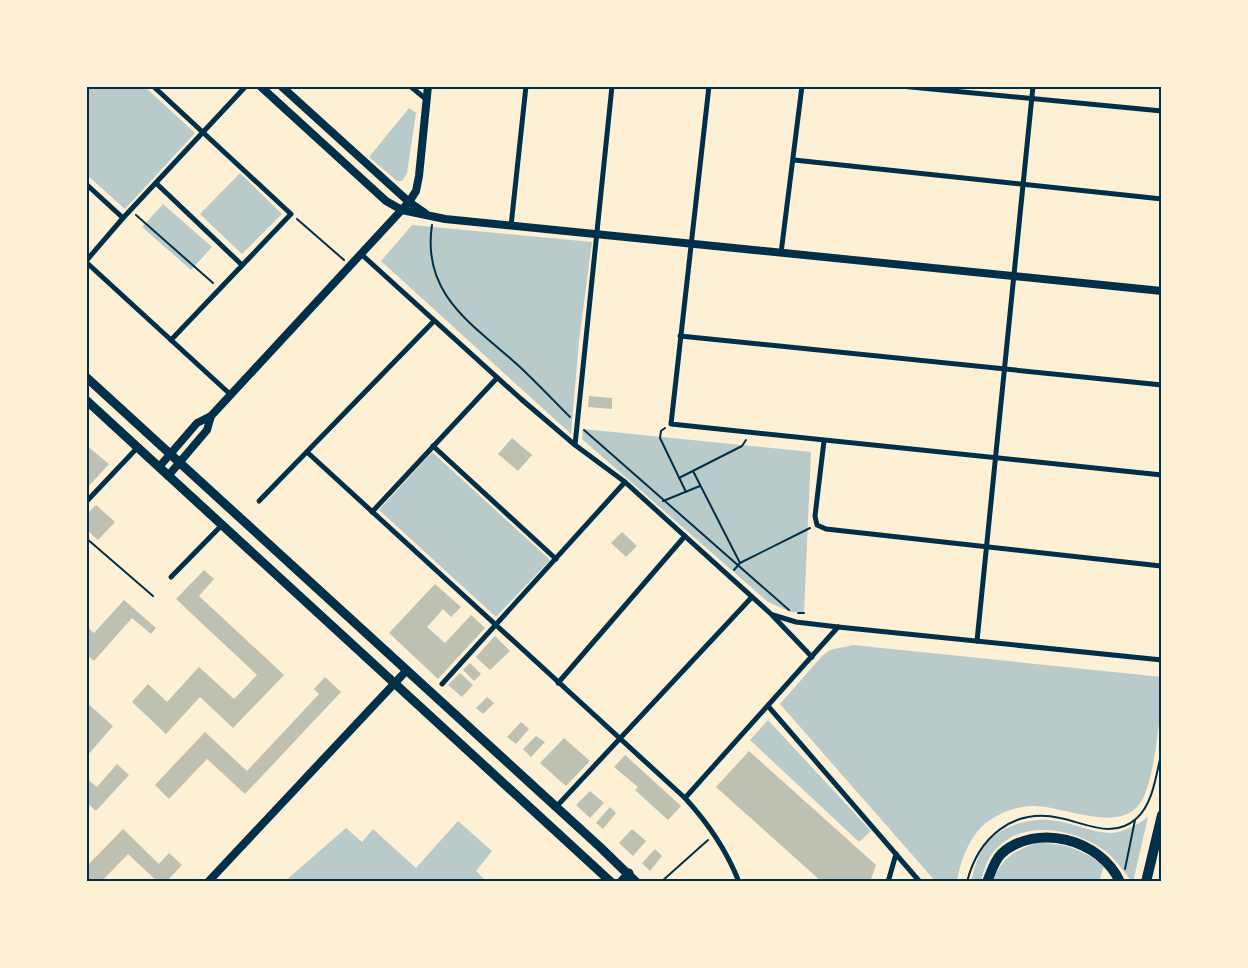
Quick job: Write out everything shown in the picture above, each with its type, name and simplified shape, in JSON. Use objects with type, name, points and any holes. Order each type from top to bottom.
[{"type":"highway","points":[[1146,882],[1162,815]]},
{"type":"highway","points":[[987,882],[1000,856],[1013,845],[1027,839],[1042,837],[1075,842],[1088,848],[1100,856],[1112,868],[1120,882]]},
{"type":"main road","points":[[86,377],[629,873],[636,882]]},
{"type":"main road","points":[[86,400],[611,882]]},
{"type":"main road","points":[[621,882],[629,873]]},
{"type":"street","points":[[153,86],[291,214],[171,340]]},
{"type":"street","points":[[231,394],[86,262],[130,210],[204,134],[246,86]]},
{"type":"street","points":[[260,86],[386,201],[402,210],[434,221],[511,226],[1162,292]]},
{"type":"street","points":[[282,86],[409,202],[434,221]]},
{"type":"street","points":[[410,86],[427,100]]},
{"type":"street","points":[[159,467],[197,423],[211,416],[409,202],[416,191],[419,176],[428,86]]},
{"type":"street","points":[[511,226],[526,86]]},
{"type":"street","points":[[574,445],[612,86]]},
{"type":"street","points":[[709,86],[670,424],[1162,475]]},
{"type":"street","points":[[781,253],[802,86]]},
{"type":"street","points":[[900,86],[1032,97],[1162,111]]},
{"type":"street","points":[[977,641],[1033,86]]},
{"type":"street","points":[[794,160],[1162,200]]},
{"type":"street","points":[[86,184],[123,218]]},
{"type":"street","points":[[157,184],[242,265]]},
{"type":"street","points":[[361,254],[497,378],[574,445],[625,482],[652,506],[771,614],[812,657]]},
{"type":"street","points":[[259,502],[434,321]]},
{"type":"street","points":[[680,336],[1162,385]]},
{"type":"street","points":[[372,512],[497,378]]},
{"type":"street","points":[[168,476],[207,430],[211,416]]},
{"type":"street","points":[[824,441],[815,516],[817,525],[826,529],[1161,566]]},
{"type":"street","points":[[433,446],[556,559]]},
{"type":"street","points":[[86,502],[138,447]]},
{"type":"street","points":[[307,452],[685,798],[715,833],[730,860],[739,882]]},
{"type":"street","points":[[442,684],[625,482]]},
{"type":"street","points":[[170,577],[222,524]]},
{"type":"street","points":[[558,682],[684,536]]},
{"type":"street","points":[[556,807],[752,597]]},
{"type":"street","points":[[771,614],[796,622],[838,627],[1162,660]]},
{"type":"street","points":[[685,798],[838,627]]},
{"type":"street","points":[[208,882],[407,670]]},
{"type":"street","points":[[768,706],[920,882]]},
{"type":"street","points":[[888,882],[896,854]]},
{"type":"path","points":[[130,210],[220,289]]},
{"type":"path","points":[[291,214],[350,266]]},
{"type":"path","points":[[434,221],[429,242],[432,264],[438,284],[455,309],[521,368],[576,423],[739,564],[791,612],[804,613]]},
{"type":"path","points":[[670,424],[660,434],[686,492]]},
{"type":"path","points":[[679,478],[742,446],[747,433]]},
{"type":"path","points":[[693,472],[739,564]]},
{"type":"path","points":[[652,506],[700,486]]},
{"type":"path","points":[[729,577],[739,564],[817,525]]},
{"type":"path","points":[[86,538],[153,596]]},
{"type":"path","points":[[1124,871],[1135,820],[1151,794],[1162,751]]},
{"type":"path","points":[[967,882],[979,849],[992,834],[1007,824],[1041,816],[1059,817],[1097,829],[1114,830],[1135,820]]},
{"type":"path","points":[[661,882],[715,833]]},
{"type":"shaded area","points":[[86,86],[144,86],[195,133],[125,209],[86,174]]},
{"type":"shaded area","points":[[409,108],[416,113],[407,173],[402,181],[397,181],[369,157]]},
{"type":"shaded area","points":[[240,173],[282,214],[242,254],[200,214]]},
{"type":"shaded area","points":[[163,204],[212,247],[191,270],[142,227]]},
{"type":"shaded area","points":[[412,225],[592,242],[579,341],[571,434],[381,261]]},
{"type":"shaded area","points":[[583,429],[811,452],[804,613],[791,612],[768,602],[582,439]]},
{"type":"shaded area","points":[[432,452],[550,560],[496,617],[379,510]]},
{"type":"shaded area","points":[[853,645],[1162,677],[1161,706],[1153,764],[1144,796],[1138,806],[1128,813],[1116,817],[1088,816],[1033,806],[1020,807],[1008,811],[981,827],[963,857],[957,882],[936,882],[780,704],[822,656],[830,650]]},
{"type":"shaded area","points":[[768,720],[871,831],[859,842],[750,740]]},
{"type":"shaded area","points":[[1148,817],[1133,882],[1101,848],[1084,839],[1066,833],[1047,830],[1029,831],[1012,837],[998,847],[988,862],[981,882],[971,882],[979,857],[987,843],[1001,831],[1019,823],[1048,820],[1109,833],[1130,828]]},
{"type":"shaded area","points":[[458,821],[492,851],[476,871],[487,882],[284,882],[346,828],[362,842],[373,829],[416,868]]},
{"type":"shaded area","points":[[1037,843],[1056,844],[1072,848],[1096,860],[1104,866],[1099,882],[992,882],[1000,867],[1009,856]]},
{"type":"building","points":[[589,396],[612,398],[612,409],[588,407]]},
{"type":"building","points":[[512,438],[532,455],[518,471],[498,454]]},
{"type":"building","points":[[86,445],[109,464],[86,489]]},
{"type":"building","points":[[96,505],[115,522],[98,540],[86,529],[86,515]]},
{"type":"building","points":[[622,532],[637,546],[626,557],[611,543]]},
{"type":"building","points":[[204,570],[214,579],[199,596],[284,675],[233,728],[200,697],[166,734],[132,702],[148,684],[167,702],[199,667],[234,699],[257,675],[176,599]]},
{"type":"building","points":[[435,584],[461,607],[451,617],[443,609],[427,627],[445,643],[471,615],[485,628],[438,679],[389,633]]},
{"type":"building","points":[[124,600],[156,628],[151,634],[132,618],[94,661],[86,654],[86,626],[94,633]]},
{"type":"building","points":[[495,636],[510,651],[490,670],[476,657]]},
{"type":"building","points":[[470,663],[481,674],[474,681],[463,670]]},
{"type":"building","points":[[460,673],[473,685],[462,697],[448,685]]},
{"type":"building","points":[[325,677],[341,692],[245,794],[207,759],[169,799],[155,785],[205,732],[247,771],[319,694],[314,689]]},
{"type":"building","points":[[487,697],[494,703],[483,714],[476,708]]},
{"type":"building","points":[[86,702],[113,726],[86,757]]},
{"type":"building","points":[[521,722],[529,729],[516,744],[507,737]]},
{"type":"building","points":[[536,736],[545,742],[531,757],[523,749]]},
{"type":"building","points":[[564,738],[590,761],[566,786],[540,763]]},
{"type":"building","points":[[749,751],[876,865],[870,882],[822,882],[716,787]]},
{"type":"building","points":[[625,755],[681,806],[668,820],[635,790],[638,787],[614,767]]},
{"type":"building","points":[[117,764],[129,775],[96,811],[86,802],[86,778],[97,787]]},
{"type":"building","points":[[590,791],[604,803],[590,818],[576,805]]},
{"type":"building","points":[[610,807],[616,813],[603,829],[596,823]]},
{"type":"building","points":[[123,829],[159,864],[169,853],[182,865],[166,882],[158,882],[128,854],[101,882],[86,882],[86,867]]},
{"type":"building","points":[[632,829],[646,841],[633,856],[619,843]]},
{"type":"building","points":[[655,849],[662,856],[650,871],[642,863]]}]
